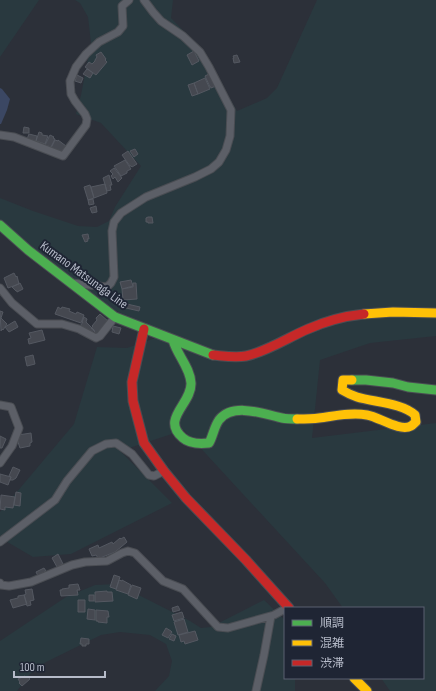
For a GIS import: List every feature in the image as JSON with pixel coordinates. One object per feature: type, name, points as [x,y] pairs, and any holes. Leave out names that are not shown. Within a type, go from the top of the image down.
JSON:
[{"type":"street","points":[[0,134],[63,156],[86,125],[87,119],[71,94],[70,81],[76,67],[94,46],[118,32],[123,26],[122,6],[129,0]]},
{"type":"street","points":[[72,284],[107,287],[114,277],[112,231],[114,222],[121,213],[146,197],[211,169],[219,162],[226,150],[230,136],[231,110],[200,52],[183,36],[161,20],[144,0]]},
{"type":"street","name":"Kumano Matsunaga Line","points":[[0,225],[28,250],[115,317],[210,354],[226,357],[243,356],[256,353],[322,322],[343,317],[390,312],[436,313]]},
{"type":"street","points":[[0,288],[12,303],[37,324],[62,324],[79,329],[96,338],[100,336],[115,317]]},
{"type":"street","points":[[144,329],[132,382],[133,401],[144,443],[186,498],[246,560],[286,607]]},
{"type":"street","points":[[173,340],[175,348],[184,363],[191,384],[191,389],[175,418],[175,430],[188,441],[198,445],[209,443],[221,418],[226,414],[233,412],[252,411],[300,420],[343,414],[360,414],[374,416],[389,423],[405,427],[411,426],[416,422],[413,413],[402,407],[347,394],[342,390],[343,380],[366,380],[436,390]]},
{"type":"street","points":[[0,405],[11,407],[19,428],[12,446],[0,462]]},
{"type":"street","points":[[0,542],[55,500],[67,481],[92,451],[106,444],[116,443],[132,454],[149,475],[154,476],[164,471]]},
{"type":"street","points":[[0,583],[2,585],[9,586],[31,582],[72,565],[84,562],[107,561],[128,551],[135,553],[163,581],[184,589],[218,628],[228,628],[271,616],[284,610]]},
{"type":"street","points":[[256,691],[271,616]]},
{"type":"street","points":[[355,679],[367,691]]},
{"type":"shaded area","points":[[0,0],[39,0],[0,57]]},
{"type":"shaded area","points":[[75,0],[173,0],[171,18],[202,50],[237,111],[267,98],[277,88],[317,0],[436,0],[436,336],[370,343],[320,360],[312,438],[436,423],[436,691],[390,691],[382,679],[424,679],[424,607],[342,607],[325,583],[184,430],[120,451],[172,503],[71,554],[33,557],[0,539],[0,512],[74,424],[97,347],[127,348],[167,334],[103,305],[39,255],[0,220],[0,198],[78,226],[97,227],[109,221],[115,207],[141,166],[101,123],[76,114],[91,43],[88,17],[80,3]]},
{"type":"shaded area","points":[[117,584],[201,628],[211,627],[264,600],[284,619],[284,679],[295,679],[295,691],[155,691],[169,676],[172,661],[166,644],[150,635],[120,632],[101,635],[46,662],[30,674],[17,691],[0,691],[0,641],[66,597],[95,585]]},
{"type":"water","points":[[0,88],[10,99],[1,124],[0,124]]},
{"type":"building","points":[[194,51],[199,61],[192,65],[187,55]]},
{"type":"building","points":[[101,52],[107,62],[96,75],[85,67],[89,62],[92,64],[97,57],[96,55]]},
{"type":"building","points":[[237,55],[240,62],[234,63],[233,56]]},
{"type":"building","points":[[87,69],[93,73],[90,78],[83,74]]},
{"type":"building","points":[[211,73],[216,86],[211,88],[205,76]]},
{"type":"building","points":[[77,75],[83,78],[81,83],[75,81]]},
{"type":"building","points":[[205,78],[210,89],[198,94],[194,83]]},
{"type":"building","points":[[194,83],[198,94],[192,96],[188,85]]},
{"type":"building","points":[[24,127],[29,128],[29,133],[23,133]]},
{"type":"building","points":[[39,132],[42,133],[42,135],[48,136],[45,144],[36,141]]},
{"type":"building","points":[[29,134],[37,136],[36,141],[27,139]]},
{"type":"building","points":[[50,135],[55,139],[51,147],[45,145]]},
{"type":"building","points":[[55,140],[58,140],[66,146],[62,154],[51,148]]},
{"type":"building","points":[[135,149],[138,154],[134,157],[130,151]]},
{"type":"building","points":[[128,151],[137,164],[132,167],[122,155]]},
{"type":"building","points":[[125,160],[131,169],[121,176],[114,166]]},
{"type":"building","points":[[114,168],[122,178],[118,182],[115,177],[113,179],[111,176],[113,174],[110,171]]},
{"type":"building","points":[[109,175],[112,185],[110,185],[111,190],[107,191],[103,178]]},
{"type":"building","points":[[105,184],[107,193],[94,198],[91,187]]},
{"type":"building","points":[[90,185],[94,198],[88,200],[84,187]]},
{"type":"building","points":[[93,199],[94,204],[89,205],[88,200]]},
{"type":"building","points":[[96,206],[97,212],[92,213],[90,208]]},
{"type":"building","points":[[152,217],[153,223],[146,222],[146,218]]},
{"type":"building","points":[[88,234],[89,239],[85,242],[82,235]]},
{"type":"building","points":[[14,273],[16,277],[17,276],[19,284],[8,288],[4,278]]},
{"type":"building","points":[[131,280],[133,286],[122,289],[120,282]]},
{"type":"building","points":[[20,283],[23,289],[17,292],[12,287]]},
{"type":"building","points":[[133,283],[136,283],[137,299],[123,300],[122,289],[133,287]]},
{"type":"building","points":[[127,304],[140,307],[139,311],[126,308]]},
{"type":"building","points":[[58,307],[61,309],[62,307],[70,309],[69,311],[84,315],[81,323],[55,314]]},
{"type":"building","points":[[0,311],[3,312],[1,318],[7,324],[1,331]]},
{"type":"building","points":[[100,314],[109,322],[97,336],[92,334],[95,331],[91,328],[97,320],[96,318]]},
{"type":"building","points":[[84,317],[87,319],[86,322],[94,330],[91,334],[80,326]]},
{"type":"building","points":[[15,321],[18,327],[9,332],[5,327]]},
{"type":"building","points":[[113,326],[121,328],[119,334],[112,332]]},
{"type":"building","points":[[42,330],[45,340],[29,344],[28,339],[31,338],[29,333]]},
{"type":"building","points":[[33,355],[35,364],[27,366],[25,357]]},
{"type":"building","points":[[31,433],[32,442],[30,443],[30,446],[20,448],[17,439],[19,439],[18,435]]},
{"type":"building","points":[[0,436],[6,439],[2,448],[0,448]]},
{"type":"building","points":[[13,467],[20,470],[16,478],[10,480],[11,477],[9,476]]},
{"type":"building","points":[[0,474],[11,477],[8,485],[0,482]]},
{"type":"building","points":[[16,492],[21,493],[20,506],[14,505]]},
{"type":"building","points":[[1,495],[15,497],[13,508],[5,507],[5,510],[0,509]]},
{"type":"building","points":[[124,537],[127,542],[115,552],[100,558],[96,555],[92,556],[89,549],[98,545],[99,548],[112,542],[113,544],[120,538],[121,539]]},
{"type":"building","points":[[58,554],[63,564],[57,567],[52,558]]},
{"type":"building","points":[[44,568],[46,571],[38,576],[36,572]]},
{"type":"building","points":[[114,575],[120,577],[116,589],[110,587]]},
{"type":"building","points":[[119,580],[131,585],[128,594],[116,590]]},
{"type":"building","points":[[78,584],[80,590],[77,590],[78,595],[61,596],[60,590],[69,588],[69,585]]},
{"type":"building","points":[[132,585],[141,588],[137,599],[128,595]]},
{"type":"building","points":[[32,589],[34,600],[30,601],[31,605],[27,606],[24,595],[26,594],[25,590]]},
{"type":"building","points":[[95,592],[112,592],[113,601],[95,602]]},
{"type":"building","points":[[24,595],[27,604],[13,608],[10,600]]},
{"type":"building","points":[[89,595],[94,595],[94,601],[89,601]]},
{"type":"building","points":[[78,600],[85,600],[85,612],[78,612]]},
{"type":"building","points":[[178,606],[180,610],[173,612],[172,608]]},
{"type":"building","points":[[88,609],[95,610],[95,620],[87,619]]},
{"type":"building","points":[[96,610],[108,611],[109,617],[107,617],[107,623],[96,621]]},
{"type":"building","points":[[182,612],[184,618],[174,621],[172,615]]},
{"type":"building","points":[[184,619],[188,632],[178,635],[174,622]]},
{"type":"building","points":[[166,628],[172,632],[168,638],[162,635]]},
{"type":"building","points":[[195,631],[198,640],[185,644],[184,641],[181,642],[179,635]]},
{"type":"building","points":[[172,634],[176,636],[174,641],[169,639]]},
{"type":"building","points":[[81,638],[89,639],[89,644],[82,646],[82,644],[80,644]]},
{"type":"building","points":[[25,676],[30,679],[22,686],[18,679]]},
{"type":"traffic: fast","points":[[0,225],[28,250],[115,317],[213,355]]},
{"type":"traffic: fast","points":[[173,340],[177,351],[186,366],[191,383],[190,391],[179,411],[175,424],[177,431],[186,440],[195,443],[209,443],[219,420],[225,415],[240,410],[297,419]]},
{"type":"traffic: fast","points":[[352,380],[393,383],[408,387],[436,390]]},
{"type":"traffic: slow","points":[[364,314],[393,312],[436,313]]},
{"type":"traffic: slow","points":[[297,419],[314,419],[355,414],[372,416],[389,424],[401,427],[411,426],[416,422],[415,415],[410,411],[396,405],[357,397],[342,390],[343,380],[352,380]]},
{"type":"traffic: slow","points":[[355,679],[367,691]]},
{"type":"traffic: jam","points":[[213,355],[238,357],[254,354],[322,324],[364,314]]},
{"type":"traffic: jam","points":[[144,329],[132,382],[133,401],[144,443],[186,498],[246,560],[288,607]]}]
